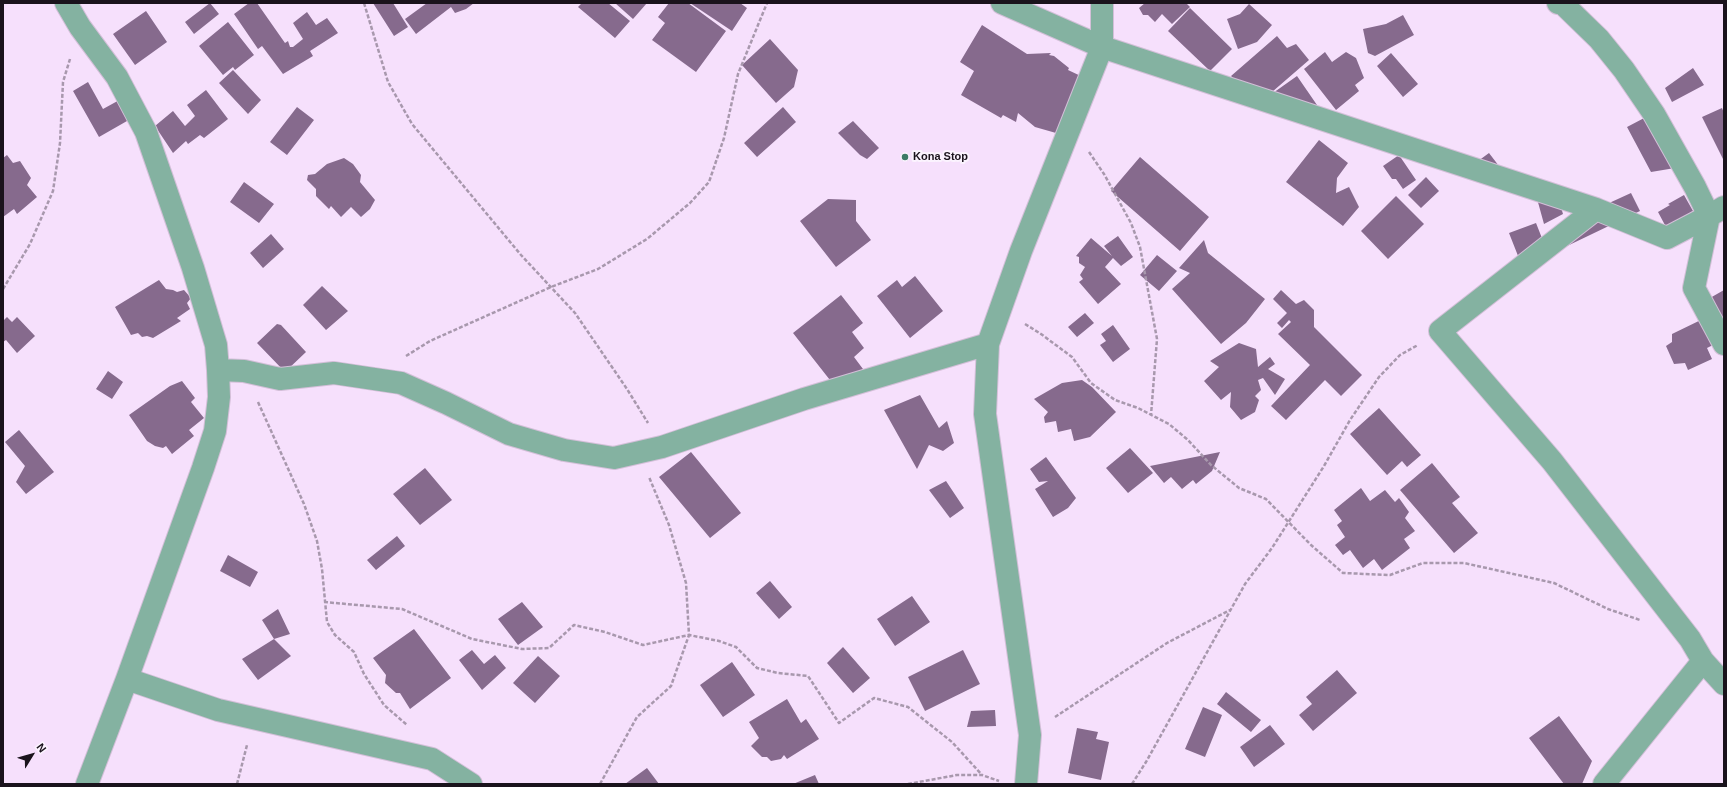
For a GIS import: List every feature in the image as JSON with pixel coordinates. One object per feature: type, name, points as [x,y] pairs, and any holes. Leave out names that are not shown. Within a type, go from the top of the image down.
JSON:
[{"type":"street","points":[[66,3],[80,26],[117,77],[146,132],[193,268],[216,344],[219,397],[215,431],[203,468],[127,679],[86,784]]},
{"type":"street","points":[[1002,3],[1102,47],[1596,209],[1667,238],[1717,212]]},
{"type":"street","points":[[1026,784],[1030,735],[985,414],[988,344],[1021,251],[1102,47],[1102,3]]},
{"type":"street","points":[[1558,3],[1563,4],[1599,39],[1624,70],[1654,114],[1695,187],[1717,212]]},
{"type":"street","points":[[1596,209],[1440,331],[1552,461],[1690,639],[1703,662],[1724,684]]},
{"type":"street","points":[[1717,212],[1694,288],[1724,344]]},
{"type":"street","points":[[218,370],[244,371],[280,379],[334,373],[401,383],[446,402],[509,434],[564,450],[614,458],[662,447],[804,399],[988,344]]},
{"type":"street","points":[[1604,784],[1703,662]]},
{"type":"street","points":[[127,679],[218,710],[432,759],[471,784]]},
{"type":"path","points":[[364,3],[388,82],[412,124],[521,255],[575,313],[628,389],[662,447]]},
{"type":"path","points":[[368,378],[430,341],[551,287],[598,269],[647,239],[690,203],[709,182],[724,138],[738,74],[767,3]]},
{"type":"path","points":[[3,289],[30,244],[53,190],[60,143],[63,82],[80,26]]},
{"type":"path","points":[[1071,127],[1104,174],[1131,223],[1140,247],[1157,339],[1151,415]]},
{"type":"path","points":[[1000,310],[1041,334],[1072,357],[1091,382],[1115,400],[1138,408],[1169,424],[1188,440],[1211,465],[1240,488],[1266,499],[1311,544],[1343,573],[1390,575],[1423,562],[1464,563],[1554,583],[1608,609],[1645,622]]},
{"type":"path","points":[[1132,784],[1245,584],[1272,548],[1324,466],[1350,420],[1379,377],[1400,355],[1440,331]]},
{"type":"path","points":[[244,371],[304,504],[314,534],[322,569],[327,622],[335,635],[354,652],[364,674],[384,705],[404,721],[432,759]]},
{"type":"path","points":[[600,784],[637,717],[671,686],[689,635],[686,583],[669,525],[640,452]]},
{"type":"path","points":[[324,602],[402,609],[472,639],[522,649],[548,648],[574,625],[605,632],[643,645],[689,635],[720,642],[736,648],[757,668],[778,673],[808,676],[839,723],[874,698],[908,707],[952,742],[982,775]]},
{"type":"path","points":[[1030,735],[1167,643],[1231,610]]},
{"type":"path","points":[[237,784],[244,751],[259,719]]},
{"type":"path","points":[[908,784],[957,775],[982,775],[1001,782]]},
{"type":"building","points":[[210,3],[219,14],[194,34],[185,22]]},
{"type":"building","points":[[249,3],[257,3],[285,43],[288,41],[290,47],[293,47],[303,39],[293,23],[307,12],[316,25],[327,18],[338,33],[310,51],[313,56],[283,74],[262,46],[258,49],[234,14]]},
{"type":"building","points":[[373,3],[393,3],[408,27],[394,36]]},
{"type":"building","points":[[427,3],[474,3],[466,9],[455,13],[451,7],[416,34],[405,19]]},
{"type":"building","points":[[582,3],[608,3],[630,21],[615,38],[578,7]]},
{"type":"building","points":[[615,3],[647,3],[633,19]]},
{"type":"building","points":[[669,3],[688,3],[726,31],[696,72],[652,40],[665,23],[658,17]]},
{"type":"building","points":[[690,3],[740,3],[747,8],[732,31]]},
{"type":"building","points":[[1145,3],[1186,3],[1190,7],[1172,24],[1162,14],[1155,22],[1148,15],[1143,15],[1139,8]]},
{"type":"building","points":[[1249,4],[1272,25],[1257,42],[1238,49],[1227,19],[1240,14]]},
{"type":"building","points":[[1190,8],[1232,49],[1210,71],[1168,31]]},
{"type":"building","points":[[146,11],[167,42],[135,65],[113,34]]},
{"type":"building","points":[[1403,15],[1414,35],[1375,56],[1368,53],[1363,29],[1386,24]]},
{"type":"building","points":[[228,22],[254,55],[235,70],[233,67],[223,75],[199,46]]},
{"type":"building","points":[[982,25],[1027,54],[1051,53],[1049,55],[1054,56],[1069,68],[1068,70],[1085,78],[1056,133],[1035,127],[1018,113],[1016,122],[1003,115],[1001,118],[961,95],[974,71],[960,62]]},
{"type":"building","points":[[1277,36],[1287,48],[1296,44],[1309,60],[1257,105],[1231,76]]},
{"type":"building","points":[[770,39],[798,70],[794,87],[776,103],[742,65]]},
{"type":"building","points":[[1325,52],[1332,62],[1346,52],[1356,58],[1364,78],[1355,85],[1359,91],[1336,110],[1304,69]]},
{"type":"building","points":[[1391,53],[1418,84],[1403,97],[1377,66]]},
{"type":"building","points":[[1693,68],[1704,85],[1672,102],[1665,88]]},
{"type":"building","points":[[233,70],[261,100],[248,114],[219,83]]},
{"type":"building","points":[[1297,76],[1317,105],[1293,122],[1273,93]]},
{"type":"building","points":[[88,82],[103,109],[123,98],[134,117],[99,137],[73,91]]},
{"type":"building","points":[[206,90],[228,119],[204,138],[200,135],[188,144],[186,141],[173,153],[155,126],[173,111],[185,126],[195,116],[187,105]]},
{"type":"building","points":[[297,107],[314,120],[287,155],[270,142]]},
{"type":"building","points":[[783,107],[796,122],[757,157],[744,143]]},
{"type":"building","points":[[1722,108],[1724,113],[1724,161],[1702,117]]},
{"type":"building","points":[[1648,116],[1675,168],[1651,172],[1627,127]]},
{"type":"building","points":[[853,121],[879,148],[867,159],[860,155],[838,133]]},
{"type":"building","points":[[1319,140],[1348,163],[1337,178],[1336,193],[1349,187],[1359,207],[1343,226],[1286,182]]},
{"type":"building","points":[[1489,153],[1502,170],[1474,164]]},
{"type":"building","points":[[7,155],[13,163],[20,161],[31,178],[27,185],[37,197],[17,214],[14,209],[3,217],[3,158]]},
{"type":"building","points":[[1399,155],[1416,180],[1403,189],[1396,179],[1392,179],[1383,166]]},
{"type":"building","points":[[1140,157],[1209,217],[1180,251],[1111,191]]},
{"type":"building","points":[[344,158],[353,164],[361,175],[360,182],[375,200],[370,209],[361,217],[351,207],[341,217],[331,206],[329,209],[316,196],[316,189],[307,180],[308,175],[315,174],[327,164]]},
{"type":"building","points":[[1426,177],[1439,191],[1421,208],[1408,195]]},
{"type":"building","points":[[244,182],[274,204],[259,223],[230,202]]},
{"type":"building","points":[[1556,190],[1563,214],[1544,224],[1536,195]]},
{"type":"building","points":[[1631,193],[1640,211],[1565,247],[1596,209]]},
{"type":"building","points":[[1684,195],[1693,211],[1666,227],[1658,212],[1670,205],[1668,204]]},
{"type":"building","points":[[1396,196],[1424,224],[1388,259],[1361,231]]},
{"type":"building","points":[[828,199],[856,200],[856,221],[871,240],[836,267],[800,221]]},
{"type":"building","points":[[1536,223],[1549,256],[1522,266],[1509,233]]},
{"type":"building","points":[[271,234],[284,249],[263,268],[250,253]]},
{"type":"building","points":[[1118,236],[1133,257],[1121,266],[1113,258],[1105,267],[1121,284],[1098,304],[1079,282],[1083,279],[1080,275],[1085,267],[1079,263],[1079,257],[1076,256],[1091,238],[1112,256],[1104,246]]},
{"type":"building","points":[[1204,240],[1208,253],[1265,299],[1246,323],[1221,344],[1172,289],[1190,273],[1179,268]]},
{"type":"building","points":[[1157,255],[1177,271],[1159,291],[1140,275]]},
{"type":"building","points":[[915,276],[943,311],[910,338],[877,296],[897,280],[902,287]]},
{"type":"building","points":[[159,280],[166,289],[177,292],[184,290],[191,298],[187,303],[190,309],[177,318],[181,321],[153,338],[147,336],[142,337],[138,333],[131,335],[115,307]]},
{"type":"building","points":[[322,286],[348,311],[326,330],[303,305]]},
{"type":"building","points":[[1281,290],[1296,304],[1304,300],[1314,310],[1314,327],[1362,375],[1341,396],[1325,380],[1286,420],[1271,406],[1310,365],[1278,334],[1291,322],[1289,320],[1282,328],[1277,323],[1287,313],[1273,299]]},
{"type":"building","points":[[1724,290],[1724,323],[1710,298]]},
{"type":"building","points":[[841,295],[863,323],[852,332],[864,348],[854,357],[863,369],[837,389],[793,333]]},
{"type":"building","points":[[1085,313],[1094,323],[1077,337],[1068,327]]},
{"type":"building","points":[[7,317],[12,322],[17,317],[35,336],[17,353],[6,340],[3,342],[3,321]]},
{"type":"building","points":[[1707,317],[1719,342],[1707,348],[1712,359],[1688,370],[1685,363],[1674,364],[1666,346],[1672,342],[1672,334]]},
{"type":"building","points":[[277,324],[281,325],[306,352],[285,372],[257,343]]},
{"type":"building","points":[[1113,325],[1130,349],[1113,362],[1100,345],[1106,341],[1101,334]]},
{"type":"building","points":[[1239,343],[1256,349],[1258,367],[1270,357],[1275,364],[1268,369],[1285,379],[1275,395],[1263,378],[1258,380],[1261,390],[1255,396],[1259,400],[1255,412],[1241,420],[1230,407],[1231,392],[1221,400],[1204,381],[1219,367],[1210,361]]},
{"type":"building","points":[[108,371],[123,382],[112,399],[96,389]]},
{"type":"building","points":[[1082,380],[1092,387],[1116,412],[1090,437],[1074,441],[1071,429],[1058,432],[1056,421],[1045,423],[1044,417],[1048,412],[1034,399],[1062,383]]},
{"type":"building","points":[[182,381],[195,398],[191,402],[204,418],[189,430],[194,436],[172,454],[166,446],[163,448],[155,446],[147,441],[129,415],[170,386]]},
{"type":"building","points":[[920,395],[939,428],[947,421],[954,443],[943,451],[929,445],[917,469],[884,410]]},
{"type":"building","points":[[1379,408],[1421,455],[1407,467],[1402,461],[1387,475],[1350,434]]},
{"type":"building","points":[[19,430],[54,472],[26,494],[16,482],[25,466],[5,442]]},
{"type":"building","points":[[1130,448],[1153,473],[1128,493],[1106,468]]},
{"type":"building","points":[[691,452],[741,513],[710,538],[659,477]]},
{"type":"building","points":[[1220,452],[1212,471],[1196,484],[1193,480],[1182,489],[1171,477],[1164,483],[1150,466]]},
{"type":"building","points":[[1046,457],[1076,498],[1068,508],[1053,517],[1035,489],[1048,481],[1039,482],[1030,469]]},
{"type":"building","points":[[1432,463],[1460,497],[1452,503],[1478,533],[1454,553],[1400,490]]},
{"type":"building","points":[[425,468],[452,500],[420,525],[393,494]]},
{"type":"building","points":[[946,481],[964,508],[950,518],[929,490]]},
{"type":"building","points":[[1361,488],[1370,501],[1385,490],[1395,502],[1399,498],[1409,512],[1405,518],[1415,531],[1404,539],[1410,548],[1382,570],[1374,559],[1363,568],[1350,550],[1343,555],[1335,545],[1345,537],[1337,525],[1342,521],[1334,510]]},
{"type":"building","points":[[397,536],[405,546],[376,570],[367,560]]},
{"type":"building","points":[[228,555],[258,572],[250,587],[220,571]]},
{"type":"building","points":[[770,581],[792,607],[779,619],[756,593]]},
{"type":"building","points":[[912,596],[930,622],[895,646],[877,619]]},
{"type":"building","points":[[522,602],[543,627],[518,645],[498,619]]},
{"type":"building","points":[[278,609],[290,634],[274,639],[262,620]]},
{"type":"building","points":[[414,629],[451,678],[410,709],[400,693],[396,693],[385,683],[386,675],[373,658]]},
{"type":"building","points":[[274,639],[291,656],[258,680],[242,659]]},
{"type":"building","points":[[843,647],[870,678],[853,693],[827,663]]},
{"type":"building","points":[[472,650],[484,664],[495,655],[506,668],[482,690],[459,660]]},
{"type":"building","points":[[963,650],[980,684],[925,711],[908,677]]},
{"type":"building","points":[[538,656],[560,676],[535,703],[513,683]]},
{"type":"building","points":[[732,662],[755,695],[723,717],[700,685]]},
{"type":"building","points":[[1337,670],[1357,693],[1313,731],[1299,715],[1312,704],[1306,697]]},
{"type":"building","points":[[1226,692],[1261,720],[1251,732],[1217,704]]},
{"type":"building","points":[[787,699],[801,723],[806,719],[819,739],[787,759],[784,755],[781,759],[771,761],[767,757],[762,757],[751,746],[759,738],[749,722]]},
{"type":"building","points":[[1203,707],[1222,715],[1205,757],[1185,749]]},
{"type":"building","points":[[995,710],[996,726],[967,727],[971,711]]},
{"type":"building","points":[[1559,716],[1592,761],[1582,784],[1564,784],[1529,738]]},
{"type":"building","points":[[1270,725],[1285,744],[1254,767],[1240,747]]},
{"type":"building","points":[[1077,728],[1098,732],[1096,739],[1109,742],[1101,780],[1068,773]]},
{"type":"building","points":[[647,768],[659,784],[625,784]]},
{"type":"building","points":[[815,775],[819,784],[793,784]]},
{"type":"place","name":"Kona Stop","points":[[905,157]]}]
